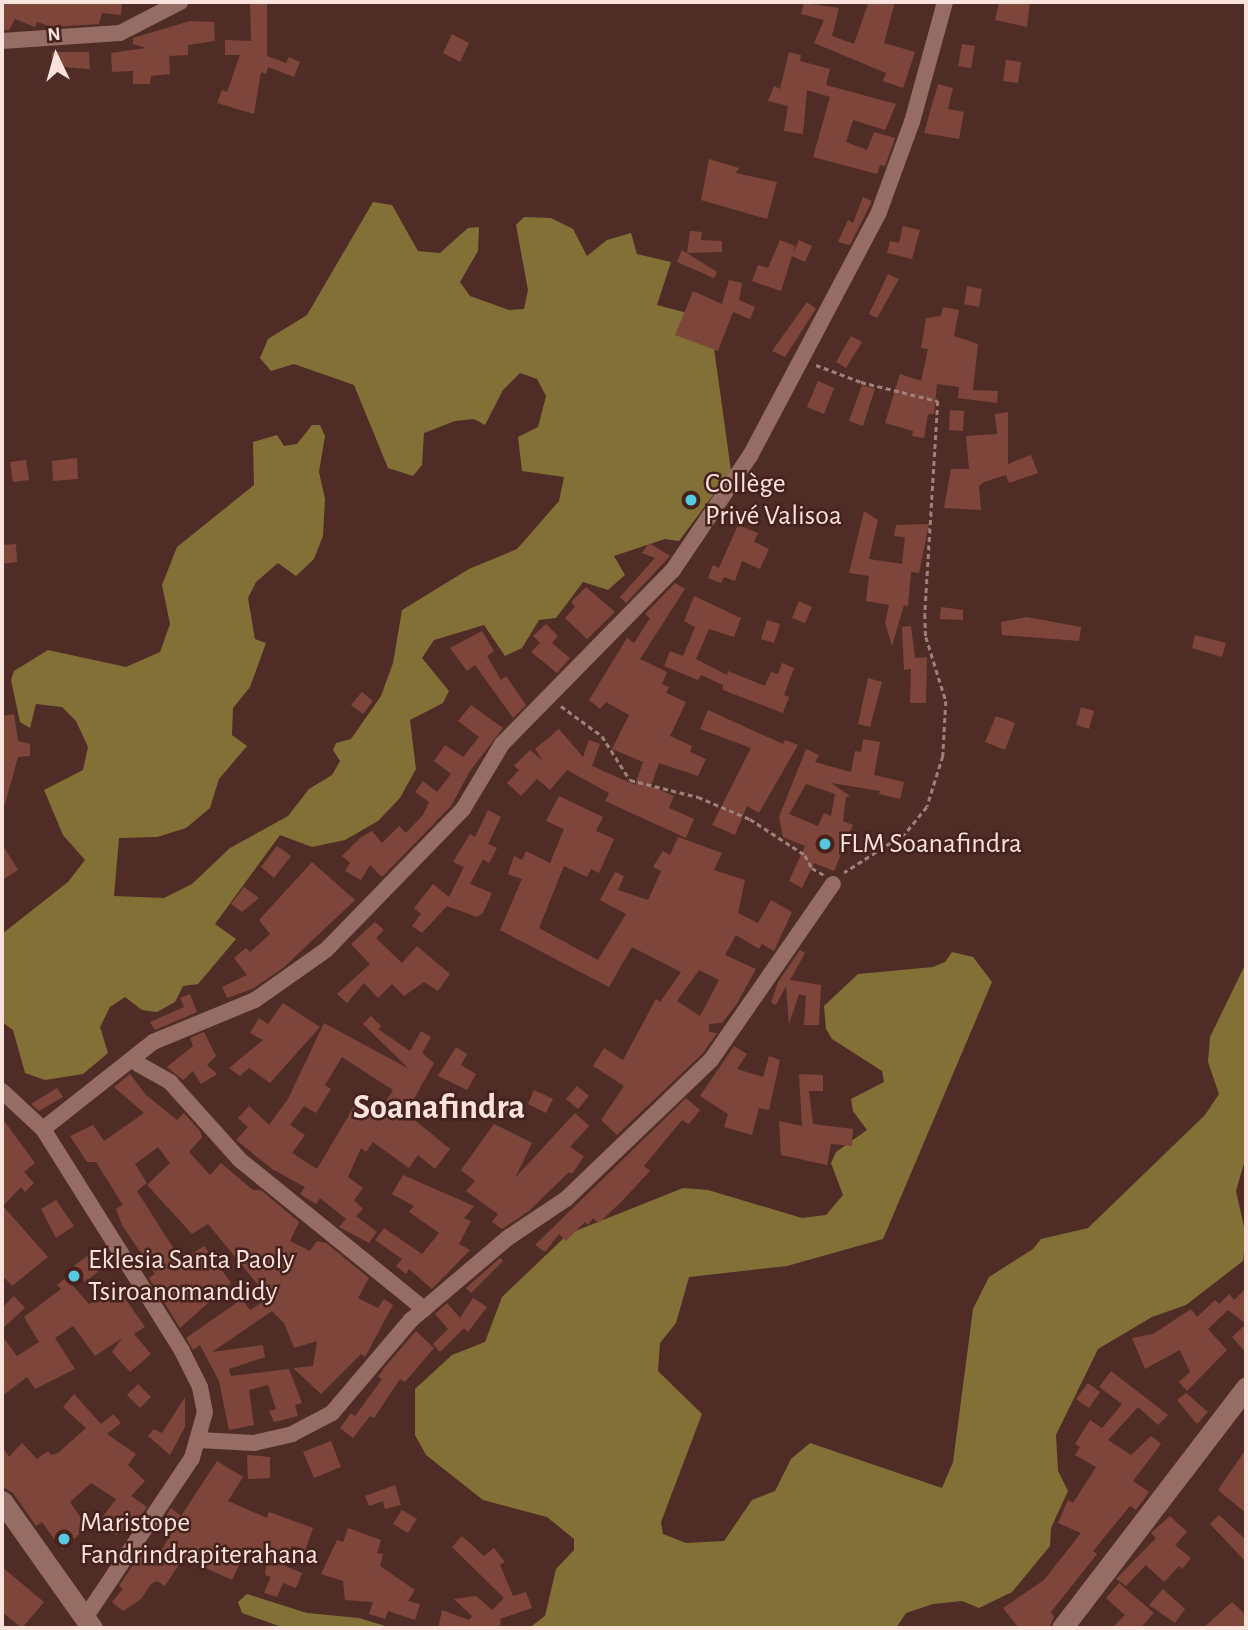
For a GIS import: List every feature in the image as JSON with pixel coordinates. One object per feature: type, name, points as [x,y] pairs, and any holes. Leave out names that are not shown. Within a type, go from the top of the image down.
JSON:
[{"type":"street","points":[[2,41],[120,33],[180,2]]},
{"type":"street","points":[[43,1129],[153,1042],[255,999],[326,950],[463,809],[502,744],[673,570],[750,456],[879,212],[912,122],[945,2]]},
{"type":"street","points":[[199,1440],[254,1443],[292,1434],[332,1413],[424,1309],[509,1237],[566,1199],[711,1060],[833,884]]},
{"type":"street","points":[[138,1064],[170,1082],[240,1160],[424,1309]]},
{"type":"street","points":[[2,1091],[43,1129],[200,1387],[205,1412],[192,1458],[88,1623],[2,1501]]},
{"type":"street","points":[[1062,1628],[1246,1387]]},
{"type":"path","points":[[549,697],[601,736],[630,780],[698,797],[750,819],[805,855],[812,868],[833,884],[905,834],[928,807],[943,756],[946,701],[926,637],[925,614],[938,401],[861,382],[799,359]]},
{"type":"shaded area","points":[[373,202],[392,205],[418,251],[440,253],[468,228],[479,227],[478,251],[460,282],[470,296],[509,310],[524,309],[528,290],[516,225],[524,217],[551,218],[573,229],[587,256],[607,240],[631,233],[637,254],[671,262],[657,305],[710,319],[731,471],[679,541],[665,539],[614,556],[625,575],[608,590],[583,582],[556,618],[539,620],[522,648],[505,656],[484,625],[434,640],[422,658],[449,691],[443,703],[410,720],[416,769],[400,798],[378,821],[345,840],[312,847],[280,835],[215,924],[236,939],[198,984],[183,986],[175,1002],[157,1012],[142,1010],[125,997],[110,1007],[100,1027],[108,1053],[83,1074],[45,1080],[25,1073],[13,1030],[2,1022],[2,934],[68,882],[85,860],[63,835],[44,790],[83,770],[88,747],[76,721],[62,707],[36,704],[30,728],[20,722],[11,680],[14,671],[48,650],[126,667],[160,652],[170,624],[162,585],[177,547],[254,485],[253,442],[277,435],[284,446],[297,444],[312,425],[320,425],[325,436],[319,472],[325,499],[323,536],[314,559],[296,576],[278,563],[256,582],[248,598],[255,639],[266,643],[250,687],[233,708],[232,735],[247,746],[219,779],[210,808],[186,828],[157,837],[119,838],[114,896],[164,898],[192,884],[230,848],[288,816],[309,789],[332,775],[340,761],[333,750],[336,743],[351,739],[381,696],[393,663],[402,610],[469,569],[517,549],[559,501],[564,477],[522,471],[518,437],[538,427],[546,396],[537,379],[520,373],[503,390],[485,425],[474,419],[455,421],[424,433],[422,465],[413,476],[388,468],[354,385],[294,364],[271,371],[260,358],[268,339],[307,315]]},
{"type":"shaded area","points":[[952,952],[973,957],[992,982],[883,1239],[787,1266],[689,1277],[676,1323],[660,1343],[658,1371],[702,1414],[661,1522],[663,1534],[686,1543],[724,1541],[752,1500],[775,1491],[791,1459],[810,1443],[942,1488],[953,1462],[973,1309],[989,1277],[1033,1249],[1041,1239],[1088,1228],[1205,1115],[1219,1094],[1208,1062],[1210,1037],[1246,963],[1246,1156],[1236,1191],[1246,1236],[1243,1261],[1186,1305],[1152,1317],[1098,1349],[1056,1435],[1058,1471],[1068,1491],[1051,1528],[1050,1546],[1012,1592],[979,1608],[962,1601],[933,1604],[906,1613],[896,1628],[529,1628],[545,1616],[556,1569],[574,1550],[574,1539],[547,1517],[483,1500],[426,1455],[415,1435],[415,1389],[452,1355],[485,1342],[502,1297],[568,1234],[683,1188],[708,1190],[802,1218],[826,1215],[843,1195],[831,1163],[836,1152],[867,1130],[853,1111],[851,1099],[884,1082],[882,1071],[832,1039],[826,1029],[824,1006],[858,974],[933,967],[945,962]]},
{"type":"shaded area","points":[[247,1594],[307,1613],[359,1618],[392,1628],[285,1628],[242,1613],[238,1602]]},
{"type":"building","points":[[2,2],[122,2],[121,15],[102,13],[99,24],[52,27],[37,22],[35,27],[15,19],[9,30],[2,30]]},
{"type":"building","points":[[250,2],[267,2],[267,56],[286,63],[289,57],[300,62],[294,77],[268,67],[266,74],[261,72],[254,114],[217,103],[222,90],[227,92],[240,55],[225,55],[225,40],[251,41]]},
{"type":"building","points":[[895,2],[884,43],[915,52],[903,88],[883,81],[886,73],[814,43],[824,20],[801,14],[804,3],[839,8],[832,36],[854,44],[868,4]]},
{"type":"building","points":[[999,2],[1030,2],[1027,27],[995,20]]},
{"type":"building","points":[[190,21],[214,22],[215,41],[188,45],[188,55],[169,56],[170,74],[151,76],[150,84],[133,84],[133,71],[112,72],[111,53],[146,48],[133,44],[133,38]]},
{"type":"building","points":[[452,34],[469,43],[460,62],[443,53]]},
{"type":"building","points":[[962,44],[975,46],[971,68],[958,66]]},
{"type":"building","points":[[52,52],[89,52],[90,69],[52,66]]},
{"type":"building","points":[[789,52],[801,55],[800,61],[830,69],[826,85],[896,104],[885,130],[853,120],[846,142],[867,150],[874,132],[895,138],[885,166],[880,165],[877,174],[813,157],[830,97],[807,90],[803,134],[784,131],[788,106],[768,101],[774,86],[780,89]]},
{"type":"building","points":[[1006,60],[1021,62],[1018,83],[1003,81]]},
{"type":"building","points":[[938,84],[953,88],[948,109],[964,112],[959,139],[924,133]]},
{"type":"building","points":[[709,159],[739,168],[736,173],[777,182],[767,219],[701,200]]},
{"type":"building","points":[[863,197],[872,201],[850,245],[838,242],[848,220],[853,223]]},
{"type":"building","points":[[903,226],[920,230],[912,259],[887,253],[890,241],[899,243]]},
{"type":"building","points":[[690,231],[702,232],[701,240],[722,241],[722,252],[687,253]]},
{"type":"building","points":[[780,240],[795,246],[792,255],[799,240],[812,246],[805,262],[792,256],[781,291],[752,281],[758,265],[768,268]]},
{"type":"building","points":[[682,250],[717,272],[714,278],[677,262]]},
{"type":"building","points":[[888,274],[899,279],[877,318],[869,314]]},
{"type":"building","points":[[729,280],[742,283],[739,300],[755,307],[750,319],[733,312],[718,351],[675,335],[693,291],[722,304]]},
{"type":"building","points":[[967,286],[982,289],[979,307],[964,304]]},
{"type":"building","points":[[807,302],[816,309],[785,357],[772,351]]},
{"type":"building","points":[[943,307],[959,310],[954,336],[978,344],[973,390],[998,391],[997,403],[958,398],[959,387],[937,384],[934,414],[928,414],[924,438],[912,436],[913,431],[885,423],[900,374],[921,381],[928,349],[921,348],[926,318],[941,316]]},
{"type":"building","points":[[851,336],[862,342],[846,368],[836,362]]},
{"type":"building","points":[[818,381],[834,388],[824,414],[807,407]]},
{"type":"building","points":[[862,385],[875,389],[863,426],[849,421]]},
{"type":"building","points":[[950,410],[964,411],[963,431],[949,430]]},
{"type":"building","points":[[1008,412],[1008,464],[1031,455],[1038,473],[1009,483],[1006,475],[984,482],[979,486],[981,510],[944,508],[951,469],[969,469],[966,436],[997,434],[995,414]]},
{"type":"building","points":[[77,458],[78,479],[53,481],[52,461]]},
{"type":"building","points":[[26,460],[29,480],[13,482],[10,462]]},
{"type":"building","points":[[864,511],[878,520],[869,559],[902,564],[905,537],[894,536],[896,525],[929,524],[919,573],[911,572],[908,606],[904,605],[892,646],[885,623],[889,605],[866,601],[869,576],[849,573]]},
{"type":"building","points":[[738,525],[758,533],[754,542],[769,549],[760,569],[742,561],[735,581],[724,577],[721,583],[708,578],[713,565],[719,568]]},
{"type":"building","points":[[649,543],[670,556],[626,603],[620,597],[655,558],[642,553]]},
{"type":"building","points":[[16,544],[17,562],[2,564],[2,545]]},
{"type":"building","points":[[675,583],[685,589],[640,659],[667,672],[662,684],[669,687],[666,693],[686,702],[670,736],[692,746],[690,752],[706,759],[698,776],[659,763],[651,786],[674,796],[669,808],[694,819],[686,838],[605,801],[609,793],[567,770],[550,790],[537,779],[521,796],[507,783],[519,770],[514,766],[530,750],[543,761],[535,749],[559,729],[583,757],[589,740],[600,744],[592,766],[635,785],[643,762],[612,749],[629,715],[606,702],[600,709],[589,700],[627,638],[634,643],[650,618],[645,614]]},
{"type":"building","points":[[586,587],[615,612],[587,639],[565,618],[575,607],[571,602]]},
{"type":"building","points":[[694,596],[741,618],[734,637],[709,629],[696,659],[727,675],[728,671],[765,686],[771,672],[778,674],[782,663],[794,668],[784,695],[789,697],[783,713],[723,690],[723,685],[701,675],[698,680],[664,666],[670,651],[683,656],[695,627],[684,621]]},
{"type":"building","points":[[799,601],[812,607],[805,623],[792,618]]},
{"type":"building","points":[[941,607],[963,610],[963,620],[940,619]]},
{"type":"building","points":[[1027,617],[1081,627],[1079,641],[1002,635],[1001,622]]},
{"type":"building","points":[[767,620],[780,624],[774,643],[761,639]]},
{"type":"building","points":[[546,624],[558,636],[552,643],[570,658],[557,673],[531,652],[540,643],[533,636]]},
{"type":"building","points":[[911,626],[915,658],[927,657],[926,703],[910,703],[911,669],[904,670],[902,627]]},
{"type":"building","points":[[482,631],[494,651],[487,656],[501,680],[506,676],[526,705],[513,718],[475,665],[467,671],[450,648]]},
{"type":"building","points":[[1195,635],[1226,643],[1222,657],[1192,648]]},
{"type":"building","points":[[868,678],[882,682],[870,727],[858,724]]},
{"type":"building","points":[[362,692],[373,701],[363,714],[351,705]]},
{"type":"building","points":[[471,705],[503,728],[470,771],[451,806],[382,877],[370,865],[361,880],[345,871],[350,863],[342,856],[360,838],[372,831],[382,843],[399,826],[406,833],[423,815],[429,802],[415,792],[423,781],[437,792],[451,774],[434,761],[445,745],[463,757],[479,737],[458,721]]},
{"type":"building","points":[[1081,707],[1094,711],[1089,729],[1076,725]]},
{"type":"building","points":[[708,710],[783,744],[785,740],[798,745],[759,813],[747,806],[735,835],[712,825],[751,748],[700,729]]},
{"type":"building","points":[[14,714],[18,741],[30,744],[30,756],[18,757],[5,804],[2,803],[2,716]]},
{"type":"building","points":[[996,716],[1015,723],[1005,750],[985,742]]},
{"type":"building","points":[[863,739],[880,742],[874,775],[904,782],[900,799],[879,794],[880,791],[831,783],[850,796],[846,797],[843,821],[853,825],[834,871],[814,863],[802,888],[789,881],[805,846],[783,837],[779,817],[806,749],[819,755],[815,762],[851,772],[855,751],[861,752]],"holes":[[[806,784],[835,794],[831,816],[824,813],[818,826],[789,814]]]},
{"type":"building","points":[[559,796],[603,817],[596,831],[614,839],[599,873],[591,869],[587,877],[564,866],[539,928],[598,960],[626,914],[600,900],[615,872],[624,876],[618,890],[648,900],[661,871],[653,867],[663,851],[670,855],[678,837],[722,853],[714,870],[745,880],[738,913],[758,923],[771,900],[792,912],[774,951],[762,944],[759,949],[736,935],[725,955],[756,969],[736,1005],[722,1023],[709,1024],[709,1032],[717,1033],[703,1053],[617,1135],[601,1120],[624,1086],[593,1066],[604,1048],[623,1060],[656,999],[660,1002],[681,972],[632,947],[609,987],[500,930],[522,879],[508,874],[514,856],[522,860],[526,851],[550,863],[564,829],[546,821]],"holes":[[[699,970],[719,980],[700,1016],[677,1001]]]},
{"type":"building","points":[[488,810],[501,817],[488,844],[497,848],[489,863],[483,859],[470,884],[492,893],[483,913],[477,917],[447,906],[422,933],[412,926],[421,914],[414,908],[433,884],[449,897],[464,867],[453,862],[470,834],[475,837]]},
{"type":"building","points":[[2,844],[18,870],[2,880]]},
{"type":"building","points":[[277,846],[291,856],[274,878],[261,867]]},
{"type":"building","points":[[312,862],[355,900],[283,968],[252,989],[227,998],[222,987],[247,975],[234,958],[246,948],[250,952],[270,934],[259,920]]},
{"type":"building","points":[[244,887],[259,898],[242,912],[231,904]]},
{"type":"building","points":[[375,922],[384,930],[376,938],[402,963],[417,946],[450,974],[438,991],[424,982],[404,996],[392,984],[378,998],[364,983],[347,1003],[337,994],[370,964],[351,944]]},
{"type":"building","points":[[800,950],[805,953],[790,980],[821,985],[819,1025],[804,1025],[806,996],[799,994],[789,1024],[786,986],[776,1005],[771,1003],[778,982]]},
{"type":"building","points":[[190,994],[197,1012],[155,1030],[150,1022],[184,1007],[180,998]]},
{"type":"building","points":[[283,1003],[320,1027],[270,1083],[249,1068],[240,1076],[229,1068],[263,1040],[250,1033],[259,1018],[268,1024]]},
{"type":"building","points":[[371,1016],[381,1026],[378,1029],[410,1051],[421,1031],[431,1037],[422,1053],[434,1063],[406,1113],[450,1149],[435,1169],[418,1155],[409,1168],[373,1142],[366,1152],[361,1148],[348,1177],[363,1188],[354,1200],[363,1209],[356,1216],[377,1232],[369,1243],[339,1227],[346,1219],[320,1198],[316,1204],[300,1194],[305,1187],[272,1169],[236,1140],[248,1127],[238,1118],[249,1106],[269,1125],[288,1099],[324,1023],[409,1069],[363,1024]],"holes":[[[342,1057],[393,1090],[377,1116],[356,1103],[317,1169],[292,1153],[305,1135],[290,1125],[304,1106],[316,1113],[331,1089],[325,1085]]]},
{"type":"building","points":[[204,1032],[216,1056],[207,1065],[217,1074],[201,1084],[193,1071],[183,1080],[167,1067],[193,1046],[190,1038]]},
{"type":"building","points":[[734,1046],[747,1054],[737,1069],[763,1077],[769,1056],[780,1060],[769,1110],[759,1108],[752,1135],[724,1127],[728,1114],[700,1096]]},
{"type":"building","points":[[456,1047],[467,1054],[461,1065],[476,1074],[467,1090],[438,1076]]},
{"type":"building","points":[[130,1074],[146,1095],[177,1120],[184,1113],[200,1131],[202,1137],[189,1152],[210,1175],[221,1163],[253,1190],[261,1190],[299,1222],[290,1241],[310,1251],[317,1241],[326,1243],[369,1278],[358,1298],[378,1308],[384,1299],[393,1305],[365,1357],[361,1354],[321,1394],[293,1368],[313,1366],[317,1341],[294,1348],[284,1323],[272,1311],[212,1352],[263,1345],[265,1357],[229,1369],[231,1376],[289,1369],[302,1403],[295,1405],[298,1416],[274,1422],[269,1411],[276,1409],[268,1385],[249,1390],[254,1425],[229,1430],[219,1381],[200,1345],[193,1350],[186,1338],[242,1299],[250,1310],[269,1298],[208,1224],[192,1234],[147,1185],[170,1163],[158,1147],[135,1164],[147,1183],[137,1191],[179,1257],[184,1259],[204,1246],[231,1283],[180,1328],[149,1278],[155,1274],[122,1225],[116,1209],[123,1205],[96,1162],[87,1162],[70,1136],[93,1125],[104,1141],[144,1113],[114,1087]]},
{"type":"building","points":[[799,1074],[823,1075],[823,1091],[809,1091],[813,1124],[853,1129],[852,1146],[831,1144],[827,1165],[781,1155],[779,1121],[802,1126]]},
{"type":"building","points":[[577,1086],[589,1096],[578,1109],[566,1099]]},
{"type":"building","points":[[57,1088],[63,1097],[39,1111],[31,1104]]},
{"type":"building","points":[[534,1090],[553,1099],[546,1113],[528,1104]]},
{"type":"building","points":[[493,1097],[509,1108],[501,1119],[486,1108]]},
{"type":"building","points":[[686,1098],[700,1110],[689,1124],[682,1120],[644,1166],[650,1171],[622,1201],[599,1223],[593,1218],[588,1225],[585,1222],[566,1241],[559,1234],[545,1252],[535,1245]]},
{"type":"building","points":[[575,1113],[589,1126],[570,1147],[584,1156],[572,1174],[569,1172],[529,1211],[502,1229],[492,1222],[498,1214],[466,1191],[475,1181],[461,1170],[494,1124],[532,1143],[515,1178]]},
{"type":"building","points":[[2,1118],[35,1163],[24,1172],[34,1183],[25,1192],[21,1187],[3,1206],[48,1257],[12,1286],[2,1275]]},
{"type":"building","points":[[403,1175],[474,1206],[464,1218],[471,1221],[459,1244],[470,1250],[432,1289],[409,1269],[406,1274],[396,1266],[402,1259],[375,1240],[384,1228],[422,1254],[439,1233],[409,1212],[414,1206],[392,1194]]},
{"type":"building","points":[[56,1200],[74,1226],[56,1238],[41,1209]]},
{"type":"building","points":[[87,1256],[99,1271],[85,1282],[74,1266]]},
{"type":"building","points":[[500,1258],[503,1261],[471,1293],[466,1288]]},
{"type":"building","points":[[66,1278],[89,1304],[117,1287],[145,1327],[134,1334],[151,1354],[130,1372],[112,1352],[122,1338],[95,1356],[73,1326],[55,1338],[75,1369],[35,1389],[27,1377],[2,1396],[2,1336],[17,1356],[39,1342],[24,1317],[61,1289],[57,1285]]},
{"type":"building","points":[[1246,1288],[1246,1324],[1228,1310],[1208,1329],[1227,1350],[1187,1391],[1179,1382],[1190,1372],[1180,1350],[1145,1369],[1132,1338],[1153,1334],[1191,1309],[1197,1317],[1215,1300],[1219,1304],[1229,1294],[1234,1300]]},
{"type":"building","points":[[14,1296],[25,1308],[2,1329],[2,1308]]},
{"type":"building","points":[[473,1298],[487,1307],[468,1332],[464,1328],[440,1352],[433,1344],[448,1329],[435,1314],[447,1303],[460,1318]]},
{"type":"building","points":[[1246,1324],[1246,1353],[1232,1337]]},
{"type":"building","points":[[416,1331],[434,1348],[405,1382],[400,1379],[374,1418],[370,1416],[353,1438],[340,1428],[351,1413],[355,1416],[382,1379],[378,1377],[384,1368]]},
{"type":"building","points":[[1111,1371],[1168,1415],[1158,1425],[1138,1407],[1108,1440],[1131,1455],[1151,1436],[1161,1444],[1133,1481],[1149,1492],[1136,1510],[1130,1506],[1093,1551],[1097,1554],[1051,1612],[1054,1617],[1049,1628],[1019,1628],[1003,1608],[1044,1580],[1081,1533],[1058,1523],[1068,1500],[1073,1503],[1096,1467],[1075,1455],[1080,1447],[1075,1444],[1090,1420],[1102,1428],[1122,1404],[1099,1387]]},
{"type":"building","points":[[1088,1383],[1100,1392],[1089,1408],[1076,1399]]},
{"type":"building","points":[[138,1384],[151,1397],[140,1408],[127,1395]]},
{"type":"building","points":[[1186,1393],[1208,1412],[1197,1424],[1177,1400]]},
{"type":"building","points":[[74,1394],[101,1424],[113,1414],[121,1423],[107,1434],[136,1454],[128,1465],[145,1481],[131,1496],[147,1507],[137,1521],[116,1535],[98,1523],[116,1499],[91,1483],[70,1502],[87,1527],[62,1550],[42,1522],[36,1526],[13,1493],[2,1487],[2,1446],[9,1457],[22,1443],[37,1459],[48,1451],[51,1455],[58,1453],[86,1428],[63,1407]]},
{"type":"building","points":[[185,1397],[185,1427],[170,1455],[148,1436],[154,1429],[162,1433]]},
{"type":"building","points":[[331,1441],[341,1467],[314,1478],[303,1452]]},
{"type":"building","points":[[1246,1449],[1246,1513],[1218,1490]]},
{"type":"building","points":[[247,1455],[270,1457],[270,1478],[248,1479]]},
{"type":"building","points":[[217,1461],[243,1477],[228,1501],[267,1518],[269,1512],[313,1528],[305,1551],[292,1546],[285,1566],[302,1573],[296,1588],[283,1583],[277,1597],[264,1593],[271,1577],[265,1575],[267,1559],[246,1550],[232,1580],[183,1558],[165,1586],[157,1581],[151,1584],[141,1599],[123,1611],[112,1602],[123,1589],[119,1586],[139,1556],[153,1564],[176,1526],[165,1518],[171,1508],[181,1516]]},
{"type":"building","points":[[395,1485],[401,1505],[385,1509],[383,1501],[369,1506],[365,1496]]},
{"type":"building","points":[[402,1510],[417,1519],[408,1533],[393,1524]]},
{"type":"building","points":[[1219,1515],[1246,1540],[1246,1562],[1210,1524]]},
{"type":"building","points":[[1170,1516],[1187,1532],[1175,1545],[1191,1558],[1182,1569],[1179,1566],[1164,1582],[1146,1565],[1126,1586],[1116,1579],[1156,1538],[1151,1533]]},
{"type":"building","points":[[348,1528],[381,1540],[377,1553],[383,1554],[380,1566],[415,1590],[408,1601],[420,1604],[415,1620],[388,1611],[385,1619],[369,1614],[373,1602],[345,1600],[343,1581],[321,1574],[337,1540],[343,1542]]},
{"type":"building","points":[[462,1536],[484,1556],[494,1548],[505,1562],[500,1565],[513,1596],[526,1592],[532,1608],[500,1619],[501,1625],[490,1628],[438,1628],[442,1610],[469,1620],[472,1616],[454,1599],[476,1596],[492,1610],[504,1598],[452,1547]]},
{"type":"building","points":[[2,1567],[44,1602],[22,1628],[2,1612]]},
{"type":"building","points":[[1119,1583],[1154,1613],[1140,1628],[1112,1628],[1125,1615],[1106,1598]]},
{"type":"building","points":[[1163,1589],[1185,1609],[1175,1623],[1149,1605]]},
{"type":"building","points":[[1232,1602],[1246,1615],[1246,1628],[1203,1628]]},
{"type":"place","name":"Collège Privé Valisoa","points":[[691,500]]},
{"type":"place","name":"FLM Soanafindra","points":[[825,844]]},
{"type":"place","name":"Eklesia Santa Paoly Tsiroanomandidy","points":[[74,1276]]},
{"type":"place","name":"Maristope Fandrindrapiterahana","points":[[64,1539]]},
{"type":"district","name":"Soanafindra","points":[[439,1108]]}]
